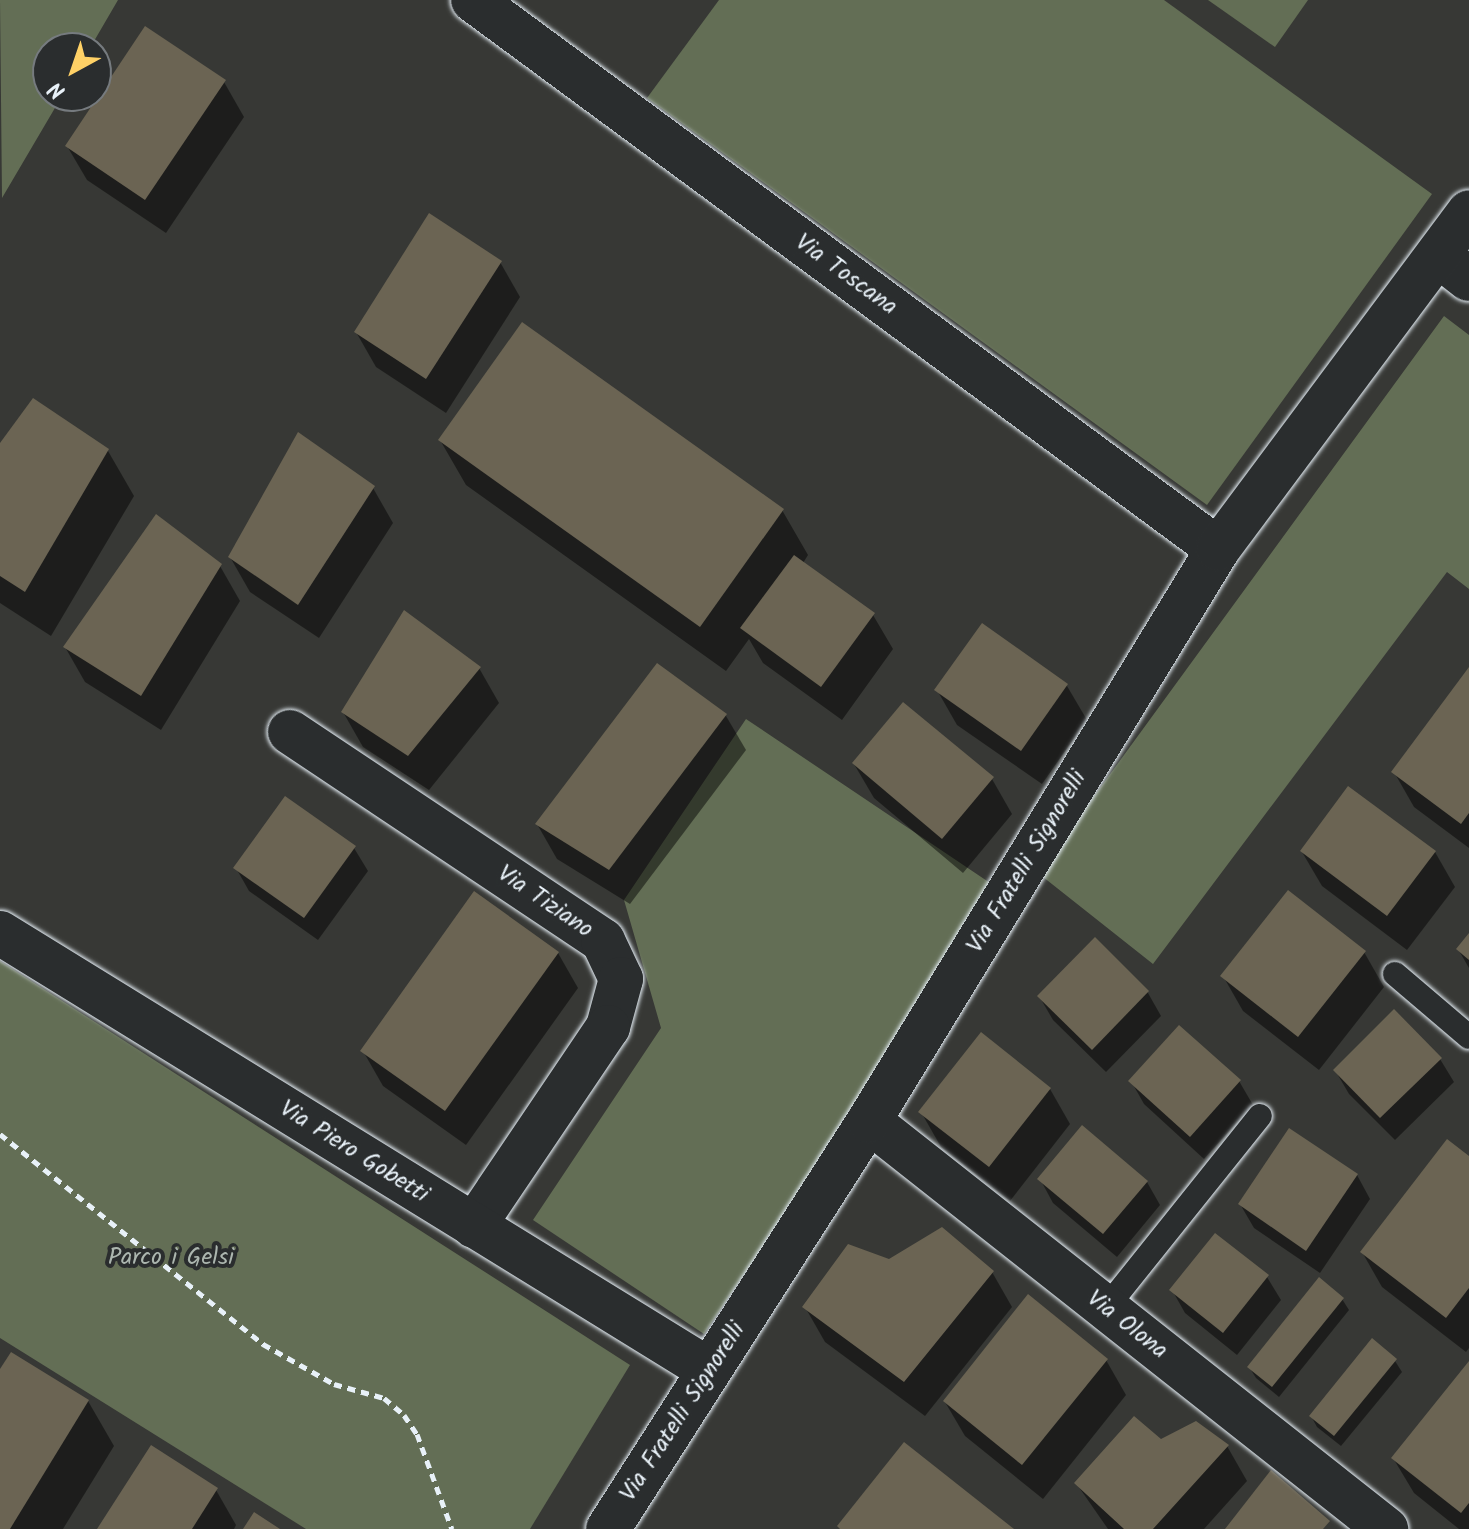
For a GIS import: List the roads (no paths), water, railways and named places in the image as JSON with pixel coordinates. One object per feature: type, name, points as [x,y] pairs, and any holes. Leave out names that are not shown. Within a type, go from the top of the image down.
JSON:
[{"type":"street","name":"Via Toscana","points":[[473,0],[1218,549]]},
{"type":"street","name":"Via Fratelli Signorelli","points":[[608,1529],[869,1121],[1218,549],[1454,267],[1469,212]]},
{"type":"street","name":"Via Tiziano","points":[[290,732],[603,941],[621,979],[608,1027],[474,1226]]},
{"type":"street","name":"Via Piero Gobetti","points":[[0,933],[709,1370]]},
{"type":"street","name":"Via Olona","points":[[869,1121],[1386,1529]]},
{"type":"lane","points":[[1395,974],[1469,1037]]},
{"type":"lane","points":[[1106,1308],[1260,1116]]},
{"type":"park label","name":"Parco i Gelsi","points":[[171,1258]]}]
